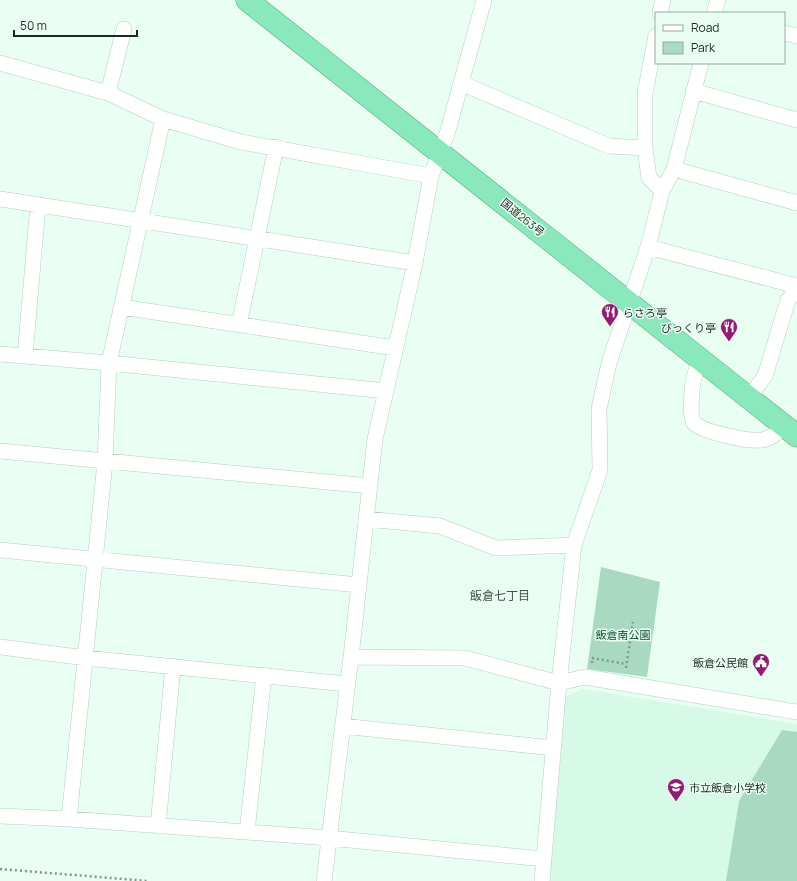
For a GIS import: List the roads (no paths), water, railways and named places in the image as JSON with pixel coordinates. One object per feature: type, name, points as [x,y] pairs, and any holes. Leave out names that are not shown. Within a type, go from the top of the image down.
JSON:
[{"type":"highway","name":"国道263号","points":[[248,0],[791,431]]},
{"type":"street","points":[[324,881],[375,439],[415,263],[431,176],[441,152],[462,84],[484,0]]},
{"type":"street","points":[[660,12],[663,0]]},
{"type":"street","points":[[714,12],[718,0]]},
{"type":"street","points":[[108,93],[124,29]]},
{"type":"street","points":[[785,33],[797,36]]},
{"type":"street","points":[[655,41],[645,93],[645,148],[649,178],[662,191]]},
{"type":"street","points":[[0,63],[108,93],[163,119],[241,142],[276,147],[431,176]]},
{"type":"street","points":[[542,881],[558,683],[574,545],[600,470],[598,409],[609,363],[648,247],[662,191],[674,169],[701,64]]},
{"type":"street","points":[[462,84],[609,146],[645,148]]},
{"type":"street","points":[[693,92],[797,120]]},
{"type":"street","points":[[69,819],[105,462],[109,362],[163,119]]},
{"type":"street","points":[[239,325],[276,147]]},
{"type":"street","points":[[674,169],[797,203]]},
{"type":"street","points":[[0,199],[415,263]]},
{"type":"street","points":[[24,356],[38,205]]},
{"type":"street","points":[[648,247],[797,286]]},
{"type":"street","points":[[749,397],[765,376],[788,300],[797,292]]},
{"type":"street","points":[[121,307],[395,348]]},
{"type":"street","points":[[0,354],[109,362],[386,392]]},
{"type":"street","points":[[702,360],[695,373],[691,415],[694,422],[702,429],[723,435],[762,440],[791,431]]},
{"type":"street","points":[[0,451],[370,486]]},
{"type":"street","points":[[366,519],[440,526],[496,548],[574,545]]},
{"type":"street","points":[[0,550],[359,585]]},
{"type":"street","points":[[0,647],[86,658],[347,684]]},
{"type":"street","points":[[351,657],[465,658],[558,683],[585,677],[624,682],[797,712]]},
{"type":"street","points":[[158,826],[173,666]]},
{"type":"street","points":[[247,832],[264,675]]},
{"type":"street","points":[[342,726],[553,748]]},
{"type":"street","points":[[0,816],[69,819],[329,838],[544,859]]},
{"type":"place","name":"らさろ亭","points":[[610,327]]},
{"type":"place","name":"びっくり亭","points":[[729,342]]},
{"type":"place","name":"飯倉公民館","points":[[761,677]]},
{"type":"place","name":"市立飯倉小学校","points":[[676,802]]},
{"type":"district","name":"飯倉七丁目","points":[[500,595]]},
{"type":"park label","name":"飯倉南公園","points":[[623,634]]}]
